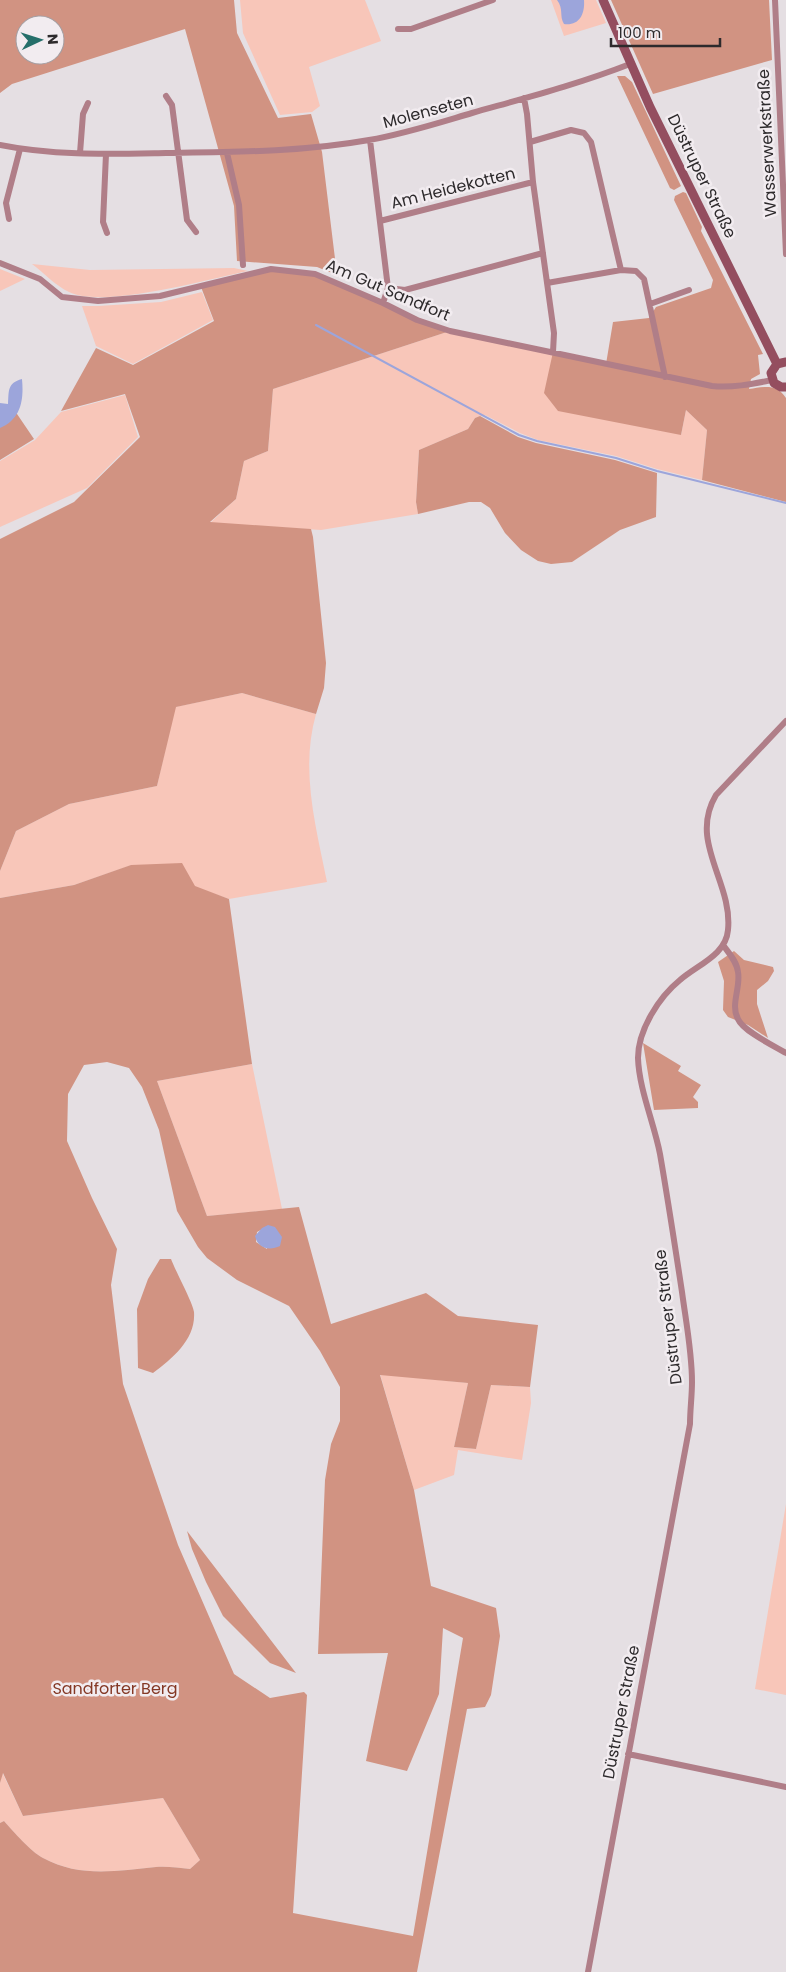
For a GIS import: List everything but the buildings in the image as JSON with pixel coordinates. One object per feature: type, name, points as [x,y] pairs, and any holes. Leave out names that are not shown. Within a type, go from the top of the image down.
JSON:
[{"type":"street","points":[[398,30],[411,30],[493,0]]},
{"type":"street","name":"Düstruper Straße","points":[[603,0],[630,64],[781,363]]},
{"type":"street","name":"Wasserwerkstraße","points":[[775,0],[786,254]]},
{"type":"street","name":"Molenseten","points":[[0,145],[20,149],[106,154],[227,154],[309,148],[370,140],[524,98],[630,64]]},
{"type":"street","points":[[166,96],[172,105],[187,220],[196,232]]},
{"type":"street","name":"Am Heidekotten","points":[[524,98],[533,182],[554,333],[553,352]]},
{"type":"street","points":[[80,153],[83,114],[88,104]]},
{"type":"street","points":[[530,142],[571,130],[584,133],[591,142],[621,270]]},
{"type":"street","points":[[370,140],[388,288],[383,303]]},
{"type":"street","points":[[8,219],[6,203],[20,149]]},
{"type":"street","points":[[106,154],[103,222],[107,233]]},
{"type":"street","points":[[227,154],[239,205],[242,265]]},
{"type":"street","name":"Am Heidekotten","points":[[380,221],[533,182]]},
{"type":"street","points":[[388,288],[405,290],[543,253]]},
{"type":"street","name":"Am Gut Sandfort","points":[[0,263],[40,279],[62,297],[98,301],[160,296],[271,269],[315,274],[383,303],[417,320],[450,331],[665,377],[726,388],[772,380]]},
{"type":"street","points":[[547,283],[621,270],[636,271],[644,279],[665,377]]},
{"type":"street","points":[[650,304],[689,290]]},
{"type":"street","points":[[781,363],[771,373],[772,380],[778,386],[786,387]]},
{"type":"street","points":[[786,721],[716,795],[706,818],[706,834],[709,849],[729,918],[728,932],[723,945],[735,962],[739,974],[735,1009],[738,1020],[744,1027],[786,1053]]},
{"type":"street","name":"Düstruper Straße","points":[[588,1972],[690,1424],[692,1381],[688,1333],[659,1152],[638,1058],[640,1042],[647,1023],[661,1000],[679,980],[714,955],[723,945]]},
{"type":"street","points":[[628,1754],[786,1786]]},
{"type":"shaded area","points":[[240,0],[365,0],[381,41],[309,67],[320,106],[312,112],[280,115],[243,33]]},
{"type":"shaded area","points":[[551,0],[596,0],[606,23],[564,36]]},
{"type":"shaded area","points":[[32,264],[90,270],[234,268],[248,271],[157,291],[106,297],[85,296],[69,292]]},
{"type":"shaded area","points":[[0,269],[25,279],[0,291]]},
{"type":"shaded area","points":[[202,292],[213,320],[133,364],[96,346],[82,306],[161,302]]},
{"type":"shaded area","points":[[450,331],[553,352],[681,435],[686,410],[707,430],[702,480],[657,469],[616,456],[538,440],[485,415],[475,418],[468,429],[419,450],[416,502],[418,514],[321,530],[210,523],[236,499],[244,461],[268,451],[273,389]]},
{"type":"shaded area","points":[[125,395],[138,437],[87,488],[0,527],[0,461],[35,440],[61,412]]},
{"type":"shaded area","points":[[242,693],[316,714],[309,756],[311,798],[327,882],[229,899],[132,865],[74,885],[0,898],[0,871],[16,831],[69,804],[157,786],[175,707]]},
{"type":"shaded area","points":[[252,1064],[282,1209],[207,1216],[157,1081]]},
{"type":"shaded area","points":[[380,1374],[468,1383],[454,1447],[476,1449],[491,1385],[530,1387],[531,1403],[522,1460],[458,1450],[454,1475],[414,1490]]},
{"type":"shaded area","points":[[786,1504],[786,1695],[755,1689]]},
{"type":"shaded area","points":[[2,1772],[23,1816],[163,1798],[200,1860],[190,1869],[160,1867],[98,1872],[71,1868],[43,1858],[22,1841],[4,1821],[0,1823],[0,1783]]},
{"type":"green space","points":[[0,0],[234,0],[237,33],[278,118],[311,114],[322,152],[337,275],[317,267],[237,261],[234,206],[185,29],[12,84],[0,93]]},
{"type":"green space","points":[[611,0],[769,0],[772,60],[653,94]]},
{"type":"green space","points":[[617,76],[625,76],[632,82],[681,186],[674,190],[670,188]]},
{"type":"green space","points":[[683,192],[686,193],[702,227],[701,231],[763,354],[758,355],[760,374],[751,379],[749,389],[774,388],[786,398],[786,502],[702,480],[707,430],[686,410],[681,435],[558,411],[544,393],[553,352],[606,364],[613,322],[649,318],[656,307],[711,288],[713,280],[674,200],[675,196]]},
{"type":"green space","points":[[271,269],[315,274],[450,331],[273,389],[268,451],[244,461],[236,499],[210,522],[311,529],[326,663],[324,688],[316,714],[242,693],[176,707],[157,786],[69,804],[16,831],[0,871],[0,539],[74,502],[140,437],[125,394],[61,411],[96,348],[133,365],[214,321],[201,287]]},
{"type":"green space","points":[[15,411],[34,439],[0,460],[0,422]]},
{"type":"green space","points":[[480,416],[518,437],[536,443],[615,460],[657,473],[656,517],[620,530],[572,562],[551,564],[538,561],[521,550],[505,533],[490,508],[481,502],[469,502],[418,514],[416,502],[419,450],[468,429],[475,418]]},
{"type":"green space","name":"Sandforter Berg","points":[[182,863],[195,886],[229,899],[252,1064],[157,1081],[207,1216],[299,1207],[331,1324],[426,1293],[458,1316],[538,1325],[530,1387],[491,1385],[476,1449],[454,1447],[468,1383],[380,1375],[414,1490],[431,1586],[496,1608],[500,1636],[491,1695],[485,1707],[467,1709],[417,1972],[0,1972],[0,1823],[4,1821],[22,1841],[43,1858],[84,1871],[98,1872],[160,1867],[190,1869],[200,1860],[163,1798],[23,1816],[3,1773],[0,1783],[0,898],[74,885],[131,865]],"holes":[[[107,1062],[129,1068],[142,1087],[159,1130],[177,1211],[198,1247],[207,1258],[237,1280],[289,1306],[320,1351],[340,1387],[340,1421],[331,1444],[325,1480],[318,1654],[388,1653],[366,1761],[407,1771],[439,1694],[443,1628],[463,1638],[413,1936],[293,1913],[307,1695],[304,1692],[270,1698],[234,1674],[178,1545],[123,1384],[111,1285],[117,1249],[67,1141],[68,1094],[84,1065]],[[268,1226],[267,1249],[256,1242],[257,1232]]]},
{"type":"green space","points":[[734,951],[744,960],[773,967],[774,971],[768,981],[757,990],[757,1004],[768,1038],[748,1025],[728,1017],[723,1010],[724,981],[718,962]]},
{"type":"green space","points":[[643,1043],[681,1066],[678,1071],[701,1085],[693,1097],[698,1102],[698,1108],[654,1110]]},
{"type":"green space","points":[[160,1259],[171,1259],[193,1308],[194,1322],[182,1347],[153,1373],[138,1368],[137,1309],[148,1279]]},
{"type":"green space","points":[[187,1531],[296,1673],[270,1663],[223,1616],[192,1549]]},
{"type":"water","points":[[557,0],[584,0],[584,10],[578,21],[564,24]]},
{"type":"water","points":[[22,379],[20,408],[13,419],[0,428],[0,403],[8,404],[11,385]]},
{"type":"water","points":[[268,1225],[275,1227],[282,1237],[280,1246],[265,1248],[259,1244],[255,1236],[262,1228]]},
{"type":"waterway","points":[[316,325],[519,435],[537,441],[616,458],[657,471],[786,503]]}]
